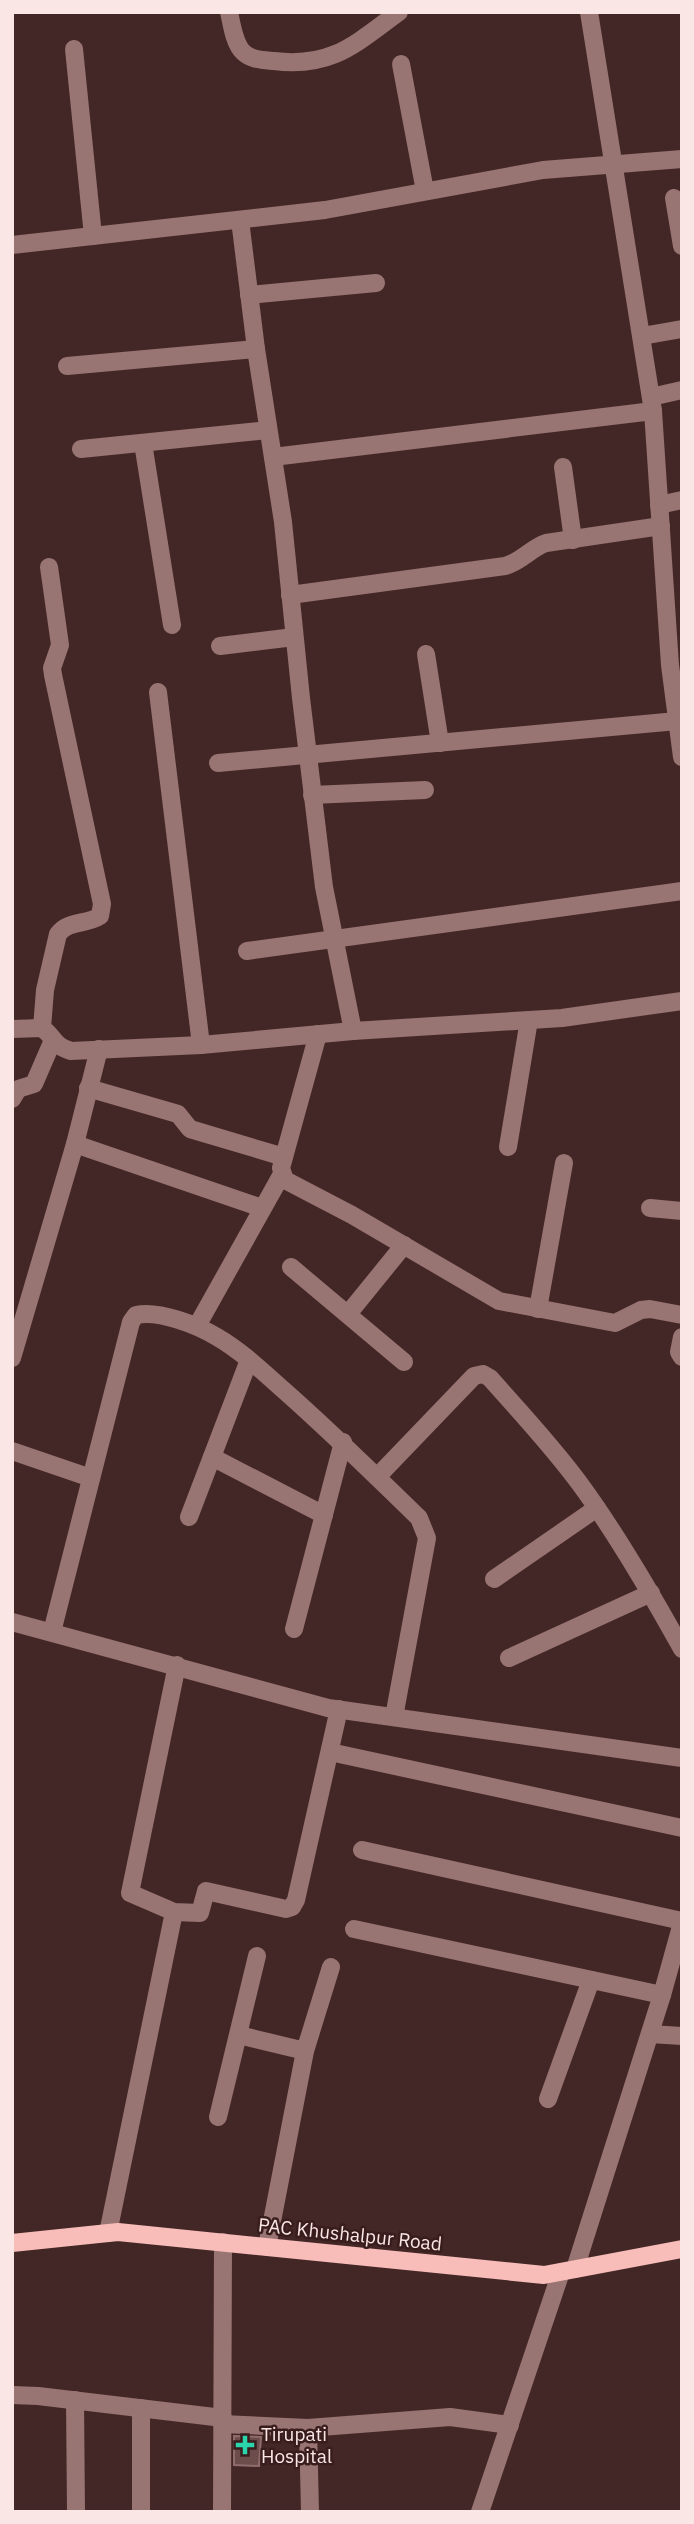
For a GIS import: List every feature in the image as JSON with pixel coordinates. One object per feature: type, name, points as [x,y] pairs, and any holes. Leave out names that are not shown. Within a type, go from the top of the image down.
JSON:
[{"type":"main road","name":"PAC Khushalpur Road","points":[[12,2243],[118,2232],[544,2275],[682,2249]]},
{"type":"street","points":[[229,12],[237,44],[244,54],[255,59],[296,64],[332,57],[399,12]]},
{"type":"street","points":[[589,12],[652,404],[682,757]]},
{"type":"street","points":[[74,49],[93,236]]},
{"type":"street","points":[[401,64],[425,191]]},
{"type":"street","points":[[12,244],[326,210],[543,170],[682,159]]},
{"type":"street","points":[[674,198],[682,246]]},
{"type":"street","points":[[240,220],[290,595],[324,887],[353,1031]]},
{"type":"street","points":[[249,295],[376,283]]},
{"type":"street","points":[[642,336],[682,329]]},
{"type":"street","points":[[67,366],[256,349]]},
{"type":"street","points":[[272,457],[652,404],[682,390]]},
{"type":"street","points":[[81,449],[268,430]]},
{"type":"street","points":[[143,443],[172,625]]},
{"type":"street","points":[[563,467],[573,540]]},
{"type":"street","points":[[659,505],[682,500]]},
{"type":"street","points":[[290,595],[505,566],[520,560],[538,546],[661,526]]},
{"type":"street","points":[[12,1099],[18,1089],[34,1084],[47,1034],[45,990],[58,934],[71,924],[95,920],[100,916],[102,904],[52,675],[60,645],[49,567]]},
{"type":"street","points":[[220,646],[294,637]]},
{"type":"street","points":[[426,654],[440,743]]},
{"type":"street","points":[[158,692],[201,1045]]},
{"type":"street","points":[[218,764],[677,721]]},
{"type":"street","points":[[312,795],[425,790]]},
{"type":"street","points":[[247,951],[682,891]]},
{"type":"street","points":[[12,1028],[47,1034],[62,1049],[71,1051],[201,1045],[353,1031],[562,1018],[682,1001]]},
{"type":"street","points":[[508,1147],[529,1020]]},
{"type":"street","points":[[197,1326],[262,1209],[283,1165],[318,1034]]},
{"type":"street","points":[[12,1358],[75,1144],[99,1049]]},
{"type":"street","points":[[88,1088],[178,1114],[190,1129],[283,1165]]},
{"type":"street","points":[[75,1144],[262,1209]]},
{"type":"street","points":[[538,1309],[564,1163]]},
{"type":"street","points":[[283,1165],[285,1180],[499,1301],[615,1323],[641,1310],[682,1315]]},
{"type":"street","points":[[650,1208],[682,1211]]},
{"type":"street","points":[[348,1314],[404,1245]]},
{"type":"street","points":[[291,1268],[404,1362]]},
{"type":"street","points":[[52,1632],[131,1322],[136,1315],[145,1313],[197,1326],[249,1360],[342,1442],[419,1518],[427,1538],[394,1717]]},
{"type":"street","points":[[682,1337],[679,1352],[682,1357]]},
{"type":"street","points":[[189,1517],[249,1360]]},
{"type":"street","points":[[377,1476],[474,1376],[483,1374],[490,1378],[555,1452],[597,1508],[682,1648]]},
{"type":"street","points":[[294,1629],[342,1442]]},
{"type":"street","points":[[12,1451],[91,1478]]},
{"type":"street","points":[[212,1457],[324,1515]]},
{"type":"street","points":[[494,1579],[597,1508]]},
{"type":"street","points":[[509,1658],[651,1593]]},
{"type":"street","points":[[12,1622],[339,1709],[682,1758]]},
{"type":"street","points":[[177,1665],[130,1893],[174,1912],[200,1913],[206,1891],[286,1909],[292,1907],[296,1900],[339,1709]]},
{"type":"street","points":[[330,1752],[682,1828]]},
{"type":"street","points":[[362,1850],[682,1922],[650,2034],[480,2512]]},
{"type":"street","points":[[108,2233],[174,1912]]},
{"type":"street","points":[[354,1929],[662,1996]]},
{"type":"street","points":[[218,2117],[257,1956]]},
{"type":"street","points":[[267,2247],[305,2050],[331,1967]]},
{"type":"street","points":[[548,2099],[591,1980]]},
{"type":"street","points":[[650,2034],[682,2036]]},
{"type":"street","points":[[239,2035],[305,2050]]},
{"type":"street","points":[[222,2512],[223,2242]]},
{"type":"street","points":[[12,2395],[141,2408],[223,2421],[308,2428],[433,2417],[468,2418],[510,2425]]},
{"type":"street","points":[[75,2400],[76,2512]]},
{"type":"street","points":[[141,2408],[141,2512]]},
{"type":"street","points":[[308,2428],[310,2512]]},
{"type":"building","points":[[234,2436],[261,2437],[259,2466],[234,2465]]},
{"type":"place","name":"Tirupati Hospital","points":[[245,2445]]}]
